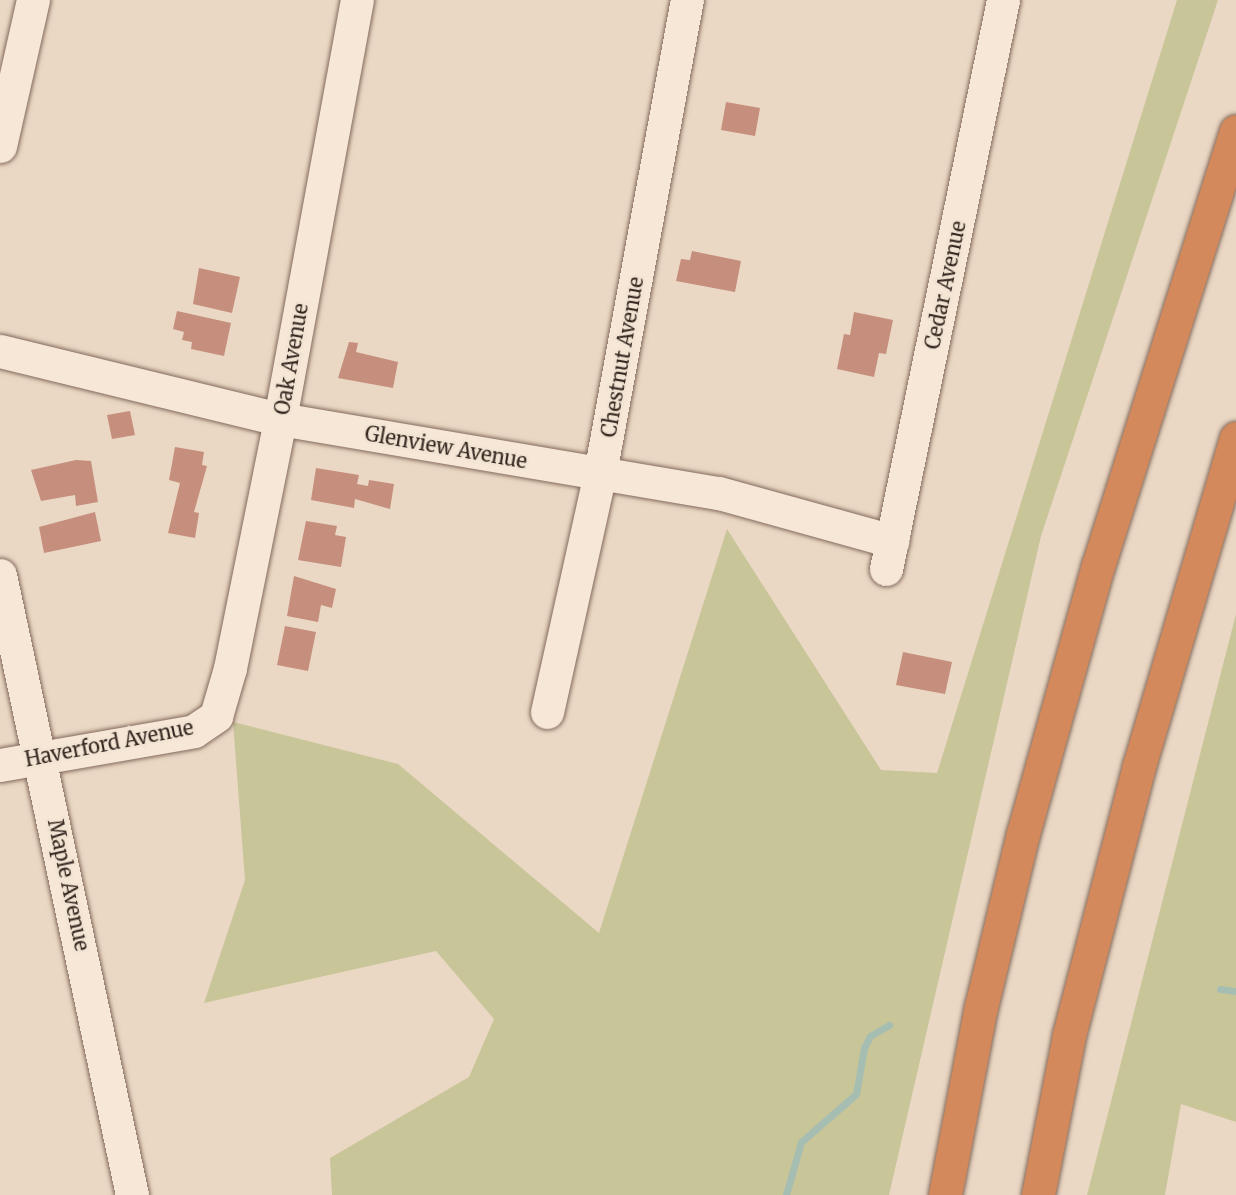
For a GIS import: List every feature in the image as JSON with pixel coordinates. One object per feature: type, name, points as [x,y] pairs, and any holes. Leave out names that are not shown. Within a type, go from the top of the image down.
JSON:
[{"type":"highway","points":[[945,1195],[981,1007],[1023,834],[1098,566],[1236,131]]},
{"type":"highway","points":[[1038,1195],[1069,1035],[1136,777],[1236,438]]},
{"type":"street","points":[[0,146],[33,0]]},
{"type":"street","name":"Oak Avenue","points":[[216,716],[280,419],[357,0]]},
{"type":"street","name":"Chestnut Avenue","points":[[547,712],[600,473],[687,0]]},
{"type":"street","name":"Cedar Avenue","points":[[889,555],[1003,0]]},
{"type":"street","name":"Glenview Avenue","points":[[0,351],[280,419],[719,493],[889,555]]},
{"type":"street","name":"Maple Avenue","points":[[0,575],[42,757],[132,1195]]},
{"type":"street","name":"Haverford Avenue","points":[[0,765],[194,730],[216,716]]},
{"type":"shaded area","points":[[1177,0],[1218,0],[1041,536],[889,1195],[332,1195],[330,1158],[469,1077],[494,1019],[436,951],[204,1003],[245,880],[233,722],[398,764],[599,933],[727,529],[881,770],[937,773]]},
{"type":"shaded area","points":[[1236,614],[1236,1122],[1181,1104],[1165,1195],[1087,1195]]},
{"type":"building","points":[[726,102],[760,108],[755,136],[721,130]]},
{"type":"building","points":[[692,251],[741,261],[735,292],[676,281],[681,259],[690,260]]},
{"type":"building","points":[[199,268],[240,277],[232,313],[193,304]]},
{"type":"building","points":[[177,311],[231,323],[224,356],[191,349],[192,342],[182,340],[184,332],[173,329]]},
{"type":"building","points":[[854,312],[893,320],[886,354],[879,353],[874,377],[837,369],[844,334],[850,335]]},
{"type":"building","points":[[349,342],[358,343],[356,352],[398,362],[393,388],[338,378]]},
{"type":"building","points":[[130,411],[135,435],[112,439],[107,415]]},
{"type":"building","points":[[175,447],[204,452],[202,465],[207,466],[194,512],[199,513],[195,538],[168,533],[180,483],[169,480]]},
{"type":"building","points":[[76,460],[91,461],[98,502],[76,506],[75,495],[41,501],[31,470]]},
{"type":"building","points":[[316,468],[359,475],[357,484],[368,486],[369,480],[394,484],[390,509],[355,499],[354,508],[311,500]]},
{"type":"building","points":[[95,512],[101,541],[44,553],[39,527]]},
{"type":"building","points":[[306,521],[337,526],[335,535],[346,537],[341,567],[298,560]]},
{"type":"building","points":[[294,576],[336,589],[332,608],[321,605],[318,622],[287,616]]},
{"type":"building","points":[[285,626],[316,632],[308,671],[277,665]]},
{"type":"building","points":[[903,652],[952,662],[945,694],[896,685]]},
{"type":"waterway","points":[[1220,989],[1236,991]]},
{"type":"waterway","points":[[786,1195],[801,1142],[856,1094],[864,1048],[870,1036],[889,1025]]}]
